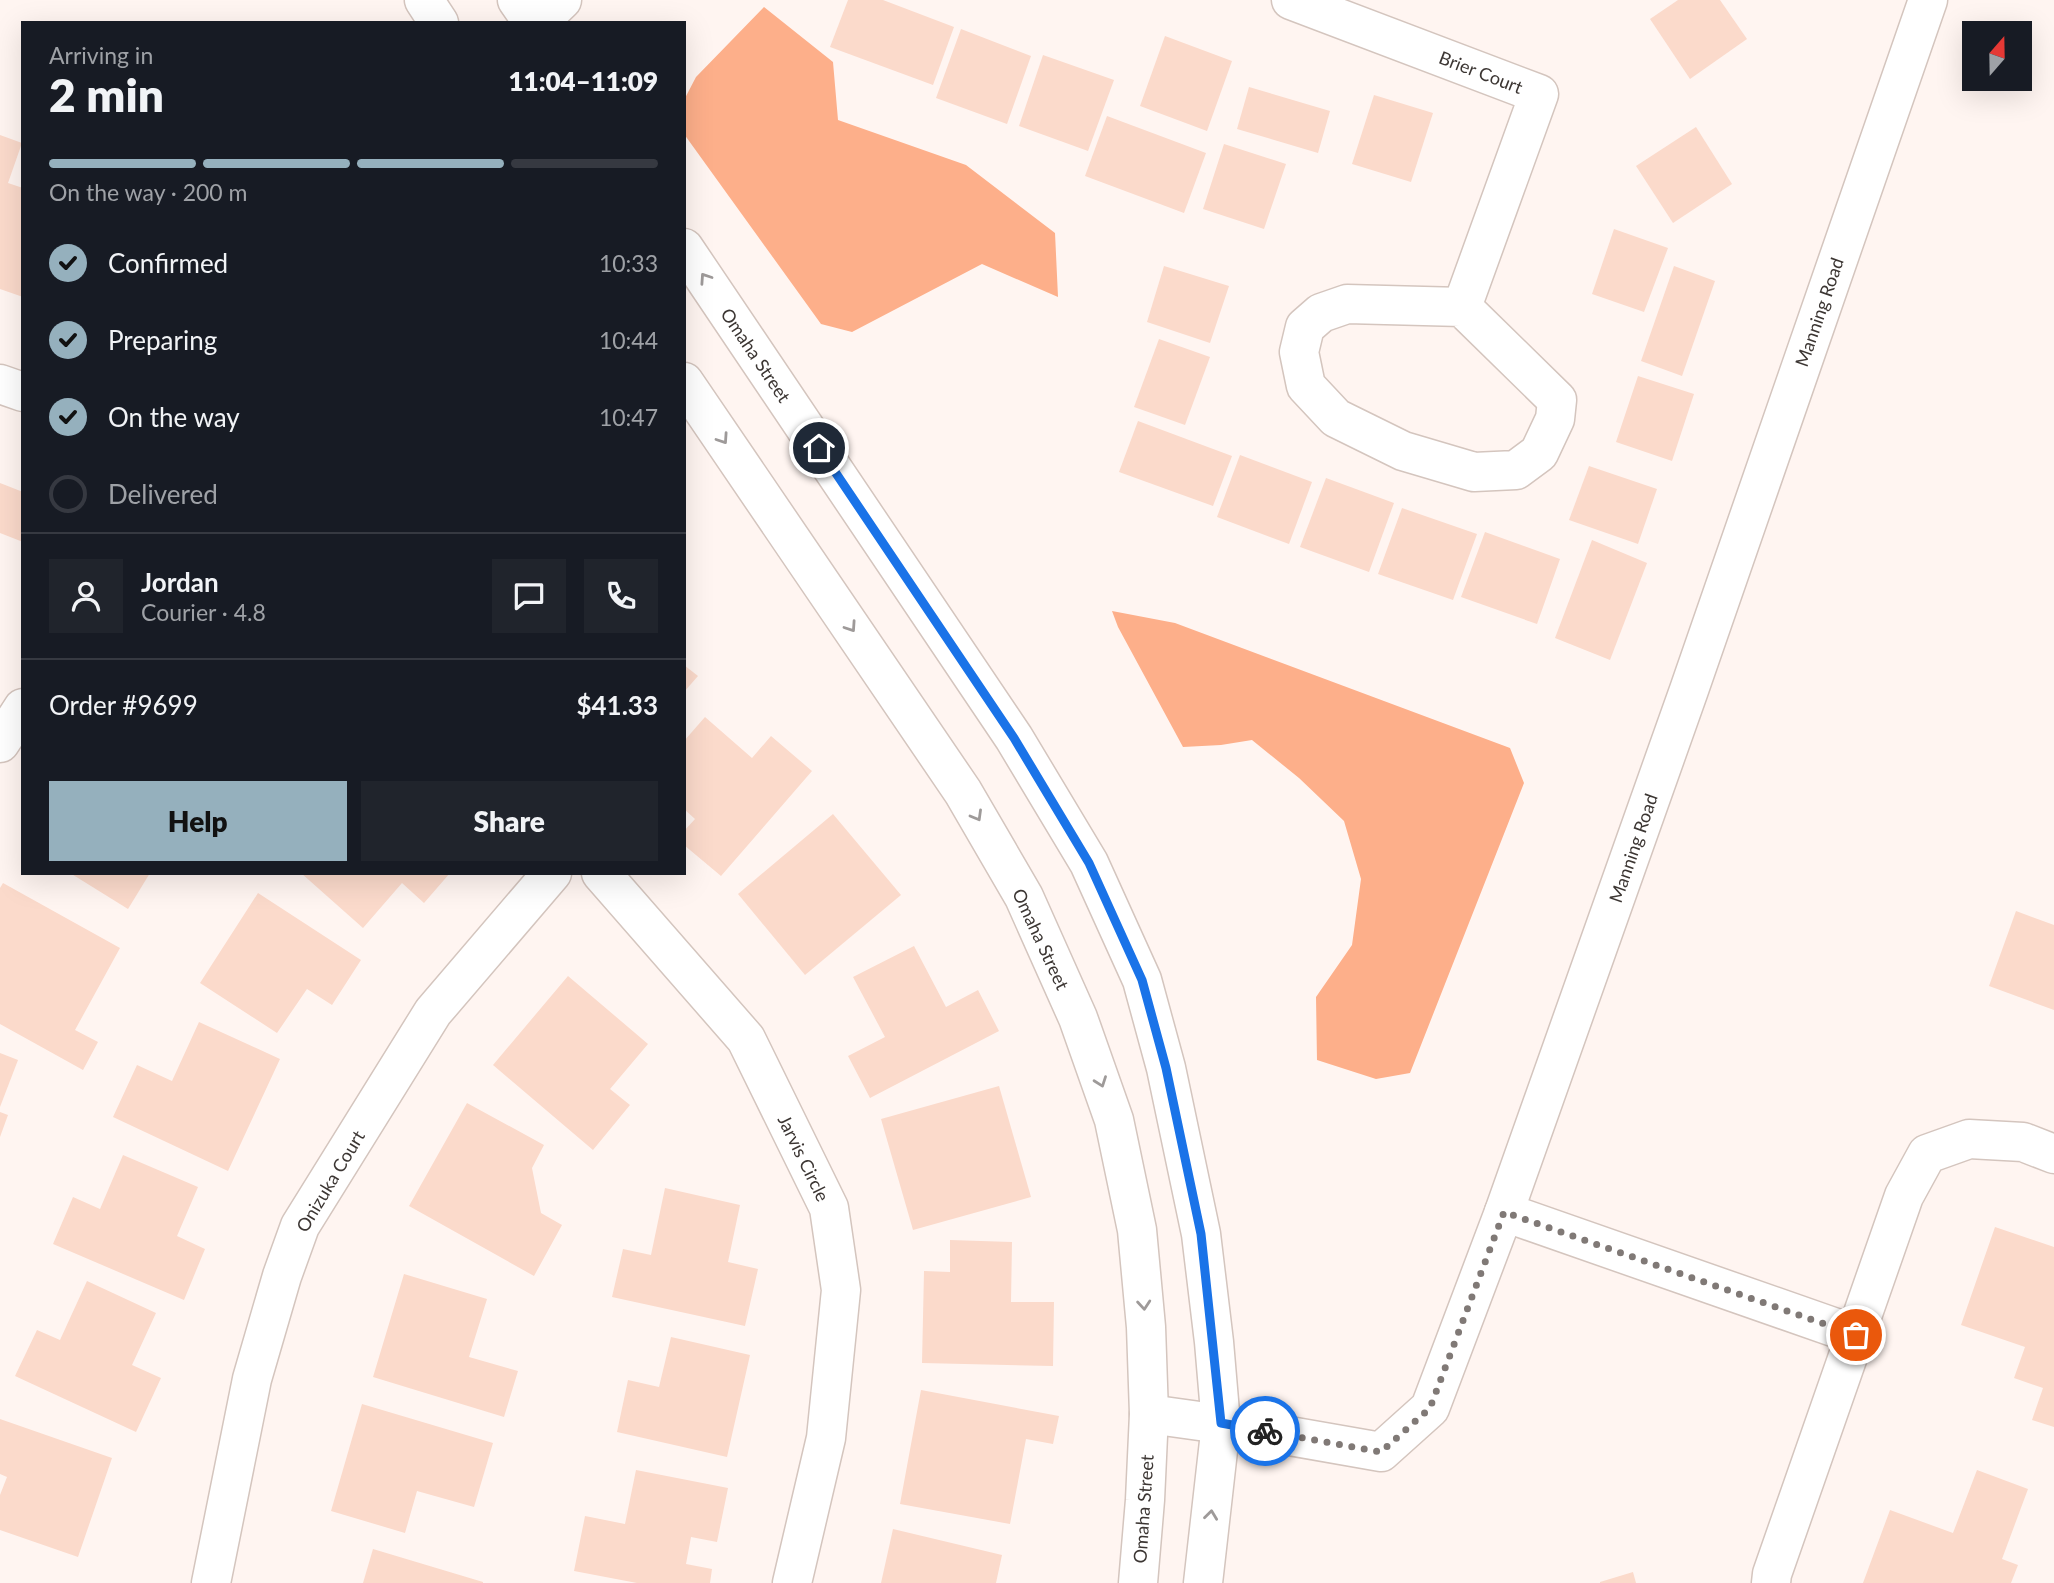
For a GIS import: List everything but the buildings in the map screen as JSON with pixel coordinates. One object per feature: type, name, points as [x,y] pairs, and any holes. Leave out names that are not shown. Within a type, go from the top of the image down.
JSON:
[{"type":"street","points":[[424,0],[438,21]]},
{"type":"street","points":[[517,0],[532,21]]},
{"type":"street","points":[[540,21],[562,0]]},
{"type":"street","name":"Brier Court","points":[[1291,0],[1539,94],[1462,307]]},
{"type":"street","name":"Manning Road","points":[[1149,1414],[1221,1423],[1381,1452],[1430,1408],[1504,1212],[1928,0]]},
{"type":"street","name":"Omaha Street","points":[[686,251],[1014,738],[1089,863],[1142,980],[1166,1068],[1201,1234],[1221,1423],[1203,1583]]},
{"type":"street","points":[[1346,304],[1462,307],[1557,400],[1555,419],[1539,453],[1516,470],[1475,472],[1403,451],[1336,418],[1306,386],[1299,352],[1305,327],[1321,313],[1346,304]]},
{"type":"street","points":[[0,384],[21,391]]},
{"type":"street","name":"Omaha Street","points":[[686,385],[963,792],[1024,897],[1078,1018],[1114,1120],[1137,1230],[1146,1327],[1149,1414],[1138,1583]]},
{"type":"street","points":[[0,743],[21,711]]},
{"type":"street","name":"Onizuka Court","points":[[211,1583],[252,1379],[282,1276],[300,1226],[433,1012],[550,875]]},
{"type":"street","name":"Jarvis Circle","points":[[603,875],[746,1039],[829,1209],[841,1290],[826,1438],[792,1583]]},
{"type":"street","points":[[1771,1583],[1832,1398],[1904,1196],[1927,1154],[1969,1139],[2023,1143],[2054,1154]]},
{"type":"street","points":[[1504,1212],[1856,1335]]},
{"type":"shaded area","points":[[764,7],[833,62],[838,120],[966,165],[1055,233],[1058,297],[982,264],[852,332],[821,324],[686,137],[686,96],[696,77]]},
{"type":"shaded area","points":[[1112,611],[1175,623],[1510,748],[1524,783],[1410,1073],[1376,1079],[1317,1060],[1316,997],[1352,945],[1361,879],[1344,821],[1299,778],[1252,740],[1183,747]]},
{"type":"way so far","points":[[1265,1431],[1381,1452],[1430,1408],[1504,1212],[1856,1335]]},
{"type":"route","points":[[819,448],[1014,738],[1089,863],[1142,980],[1166,1068],[1201,1234],[1221,1423],[1265,1431]]}]
